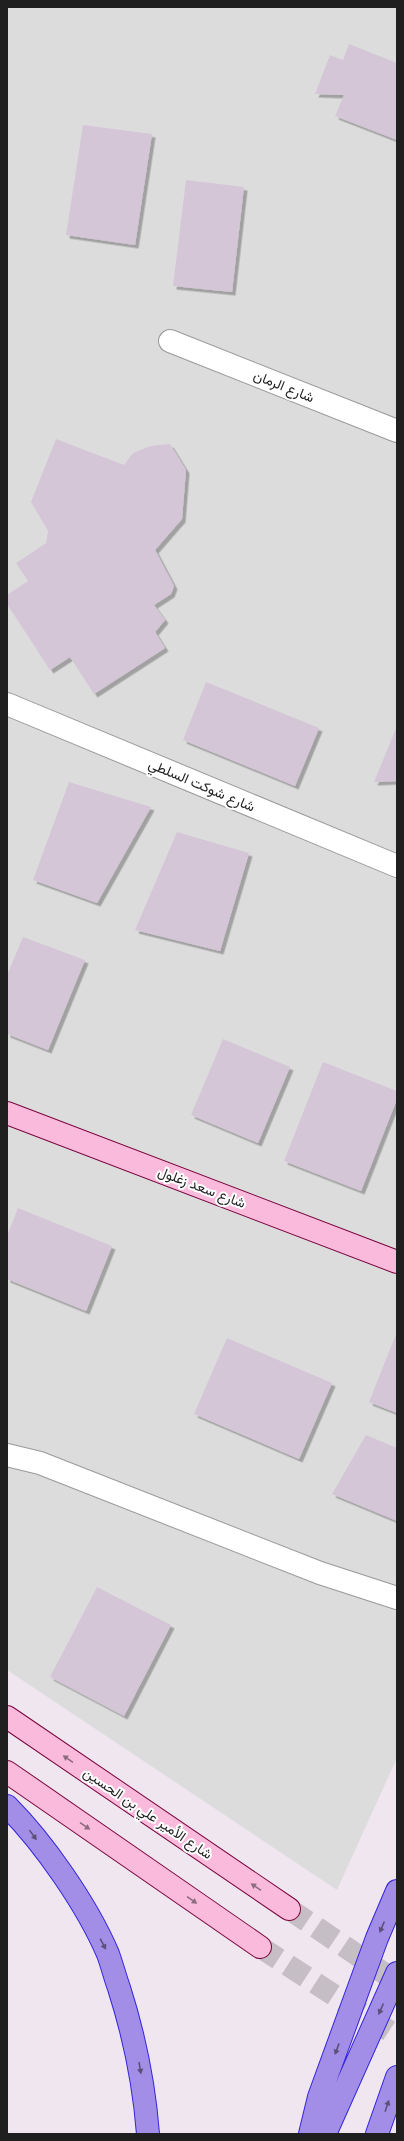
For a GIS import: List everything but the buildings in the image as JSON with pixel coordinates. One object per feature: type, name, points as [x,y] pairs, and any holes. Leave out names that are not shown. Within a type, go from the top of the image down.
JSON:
[{"type":"highway","points":[[7,1806],[27,1826],[76,1894],[108,1954],[133,2033],[145,2098],[148,2134]]},
{"type":"highway","points":[[310,2134],[319,2097],[377,1938],[397,1891]]},
{"type":"highway","points":[[325,2134],[397,1973]]},
{"type":"highway","points":[[377,2134],[397,2077]]},
{"type":"highway","points":[[390,2134],[397,2121]]},
{"type":"main road","name":"شارع سعد زغلول","points":[[7,1113],[397,1262]]},
{"type":"main road","name":"شارع الأمير علي بن الحسين","points":[[7,1717],[289,1909]]},
{"type":"main road","points":[[7,1772],[260,1947]]},
{"type":"street","name":"شارع الرمان","points":[[170,341],[397,431]]},
{"type":"street","name":"شارع شوكت السلطي","points":[[7,704],[397,866]]},
{"type":"street","points":[[7,1455],[40,1463],[313,1570],[397,1598]]},
{"type":"shaded area","points":[[7,7],[397,7],[397,1758],[337,1890],[7,1670]]},
{"type":"tunnel","points":[[289,1909],[397,1982]]},
{"type":"tunnel","points":[[260,1947],[397,2036]]}]
